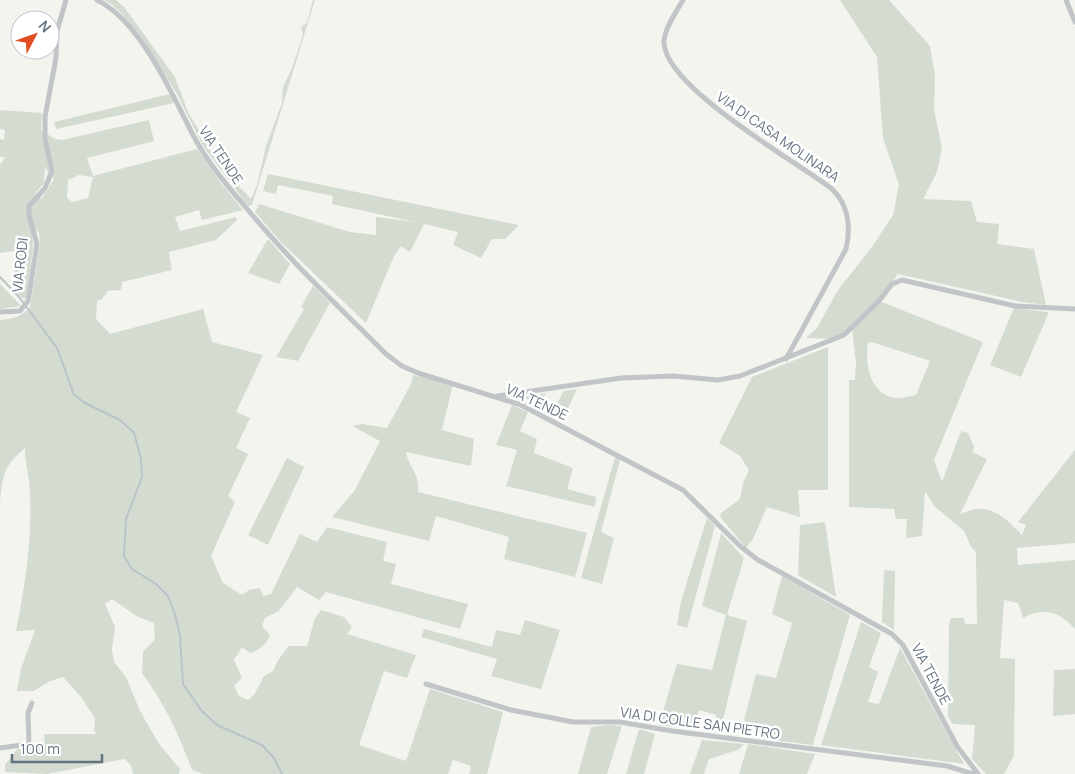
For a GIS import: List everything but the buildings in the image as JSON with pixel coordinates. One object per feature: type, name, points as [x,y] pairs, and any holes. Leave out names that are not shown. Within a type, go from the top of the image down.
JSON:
[{"type":"street","name":"VIA RODI","points":[[0,312],[24,309],[29,294],[37,244],[29,210],[31,203],[45,188],[52,171],[45,139],[45,118],[56,58],[57,31],[66,0]]},
{"type":"street","name":"VIA TENDE","points":[[97,0],[112,9],[124,21],[162,74],[196,141],[218,174],[262,228],[310,279],[386,354],[402,366],[428,376],[521,405],[683,490],[740,546],[758,560],[892,634],[904,645],[957,746],[978,774]]},
{"type":"street","name":"VIA DI CASA MOLINARA","points":[[683,0],[667,30],[664,42],[667,54],[679,74],[704,99],[832,189],[846,207],[848,230],[846,250],[786,359]]},
{"type":"street","points":[[1066,0],[1075,22]]},
{"type":"street","points":[[496,396],[621,378],[673,376],[718,380],[754,372],[844,335],[892,284],[902,280],[1015,306],[1075,309]]},
{"type":"street","name":"VIA DI COLLE SAN PIETRO","points":[[426,684],[511,710],[563,721],[620,722],[672,732],[947,766],[973,774]]},
{"type":"street","points":[[0,748],[28,744],[28,713],[32,703]]},
{"type":"shaded area","points":[[104,0],[116,0],[124,7],[175,77],[188,112],[220,166],[251,199],[257,185],[266,146],[282,103],[283,87],[292,68],[303,35],[301,27],[307,23],[313,0],[315,0],[252,205],[248,206],[203,146],[177,94],[151,53],[122,14],[113,5]]},
{"type":"shaded area","points":[[840,0],[889,0],[930,46],[935,76],[934,110],[942,148],[937,172],[923,199],[971,201],[977,222],[999,224],[997,244],[1034,249],[1046,305],[1022,302],[898,274],[879,301],[983,342],[934,460],[942,482],[961,431],[968,433],[974,447],[972,452],[987,459],[960,514],[975,509],[989,510],[1007,520],[1022,535],[1026,525],[1018,522],[1075,450],[1075,543],[1017,548],[1018,565],[1075,560],[1075,629],[1063,618],[1051,613],[1037,612],[1023,618],[1018,603],[1004,600],[1000,658],[1015,659],[1014,756],[1004,774],[986,774],[972,759],[975,725],[953,724],[948,717],[949,624],[951,618],[964,618],[965,624],[977,624],[976,552],[971,547],[964,531],[934,506],[925,491],[922,536],[906,538],[907,519],[896,519],[894,509],[849,507],[849,380],[855,380],[856,363],[852,329],[833,339],[806,338],[817,328],[838,290],[872,247],[893,215],[899,185],[883,138],[877,57]],"holes":[[[872,342],[930,361],[916,395],[896,398],[880,391],[874,384],[868,369],[868,343]]]},
{"type":"shaded area","points":[[170,94],[174,103],[56,129],[54,122]]},
{"type":"shaded area","points":[[0,110],[42,113],[41,130],[55,139],[62,140],[149,120],[154,141],[87,158],[93,176],[197,149],[243,210],[202,220],[199,210],[175,217],[180,231],[236,217],[237,220],[216,240],[169,252],[172,270],[122,282],[121,290],[108,291],[102,299],[97,301],[96,319],[110,334],[203,309],[212,342],[263,355],[236,412],[250,418],[236,448],[248,454],[228,496],[235,502],[211,556],[223,583],[242,595],[249,590],[260,588],[263,596],[271,594],[300,534],[317,542],[327,527],[387,542],[383,561],[396,564],[391,584],[468,604],[460,629],[326,592],[319,600],[297,587],[279,611],[265,618],[262,626],[270,635],[267,642],[260,649],[250,653],[242,647],[234,660],[242,678],[234,686],[239,696],[248,700],[254,695],[264,676],[273,671],[278,660],[289,646],[307,646],[315,618],[321,610],[344,617],[352,627],[347,634],[416,655],[407,678],[384,671],[359,745],[406,761],[430,689],[503,712],[487,774],[469,774],[471,766],[453,760],[448,774],[204,774],[192,770],[171,720],[158,696],[142,673],[143,652],[155,639],[154,623],[138,617],[112,599],[105,604],[115,627],[112,650],[114,662],[126,677],[140,711],[159,744],[180,769],[179,774],[133,774],[131,765],[124,759],[47,774],[5,772],[5,765],[18,748],[45,745],[44,734],[96,734],[94,730],[95,718],[81,697],[63,677],[48,682],[34,691],[17,691],[21,669],[35,630],[16,631],[29,546],[30,488],[25,448],[12,461],[5,472],[0,502],[0,320],[16,317],[30,307],[40,244],[39,233],[32,226],[33,249],[26,298],[22,298],[15,290],[14,251],[0,253],[0,165],[5,158],[0,156],[0,139],[4,140],[5,130],[0,129]],"holes":[[[45,168],[54,179],[42,198],[34,195],[44,183]],[[79,175],[93,177],[88,198],[72,202],[67,198],[68,180]]]},
{"type":"shaded area","points":[[268,174],[519,225],[505,239],[492,239],[481,258],[453,245],[458,232],[424,224],[410,252],[401,246],[394,256],[366,323],[281,242],[255,212],[259,204],[350,232],[376,235],[376,217],[415,222],[332,204],[333,196],[278,185],[276,194],[263,191]]},
{"type":"shaded area","points":[[268,239],[290,264],[279,284],[248,273]]},
{"type":"shaded area","points":[[0,284],[21,306],[0,309]]},
{"type":"shaded area","points":[[313,286],[330,303],[298,361],[276,357],[304,309],[301,307]]},
{"type":"shaded area","points":[[1014,308],[1049,312],[1021,377],[990,365]]},
{"type":"shaded area","points":[[828,347],[828,490],[798,490],[800,517],[767,507],[753,539],[746,548],[721,518],[720,514],[740,499],[743,483],[749,470],[740,456],[719,443],[752,377]]},
{"type":"shaded area","points":[[413,375],[453,384],[442,430],[474,439],[471,466],[406,452],[409,463],[416,475],[418,492],[587,533],[575,577],[504,559],[509,537],[436,516],[429,541],[332,517],[355,490],[380,441],[352,426],[362,424],[387,428],[411,384]]},
{"type":"shaded area","points":[[577,389],[564,417],[552,412],[564,391]]},
{"type":"shaded area","points":[[546,393],[538,405],[523,397]]},
{"type":"shaded area","points":[[512,405],[528,412],[520,431],[537,439],[534,453],[573,468],[567,489],[596,497],[595,507],[506,486],[517,450],[496,445]]},
{"type":"shaded area","points":[[615,457],[620,460],[601,532],[614,538],[602,584],[581,578]]},
{"type":"shaded area","points":[[287,458],[304,467],[268,545],[248,535]]},
{"type":"shaded area","points":[[707,518],[715,526],[687,628],[677,625],[681,601]]},
{"type":"shaded area","points":[[825,522],[836,597],[798,575],[800,525]]},
{"type":"shaded area","points":[[721,533],[744,558],[727,615],[747,621],[720,732],[715,731],[716,715],[699,710],[693,729],[659,725],[677,664],[712,670],[726,615],[702,606]]},
{"type":"shaded area","points":[[884,570],[895,571],[894,630],[882,622]]},
{"type":"shaded area","points":[[782,576],[850,615],[813,745],[740,736],[756,674],[776,678],[792,623],[772,614]]},
{"type":"shaded area","points":[[525,620],[560,630],[541,689],[491,676],[497,659],[421,637],[424,629],[492,647],[496,630],[520,635]]},
{"type":"shaded area","points":[[861,622],[881,633],[869,667],[878,672],[868,702],[879,704],[900,648],[964,764],[821,745]]},
{"type":"shaded area","points":[[1075,669],[1075,714],[1053,716],[1054,670]]},
{"type":"shaded area","points":[[622,726],[607,774],[578,774],[591,727]]},
{"type":"shaded area","points":[[639,729],[655,734],[644,774],[626,774]]},
{"type":"shaded area","points":[[702,740],[744,744],[738,750],[709,759],[704,774],[690,774]]},
{"type":"shaded area","points":[[748,744],[815,754],[807,774],[739,774]]},
{"type":"waterway","points":[[0,277],[19,297],[57,348],[74,395],[85,403],[120,420],[134,433],[141,459],[142,477],[126,519],[124,556],[132,569],[156,584],[168,596],[175,614],[180,636],[183,684],[201,710],[217,725],[262,745],[274,758],[282,774]]}]
